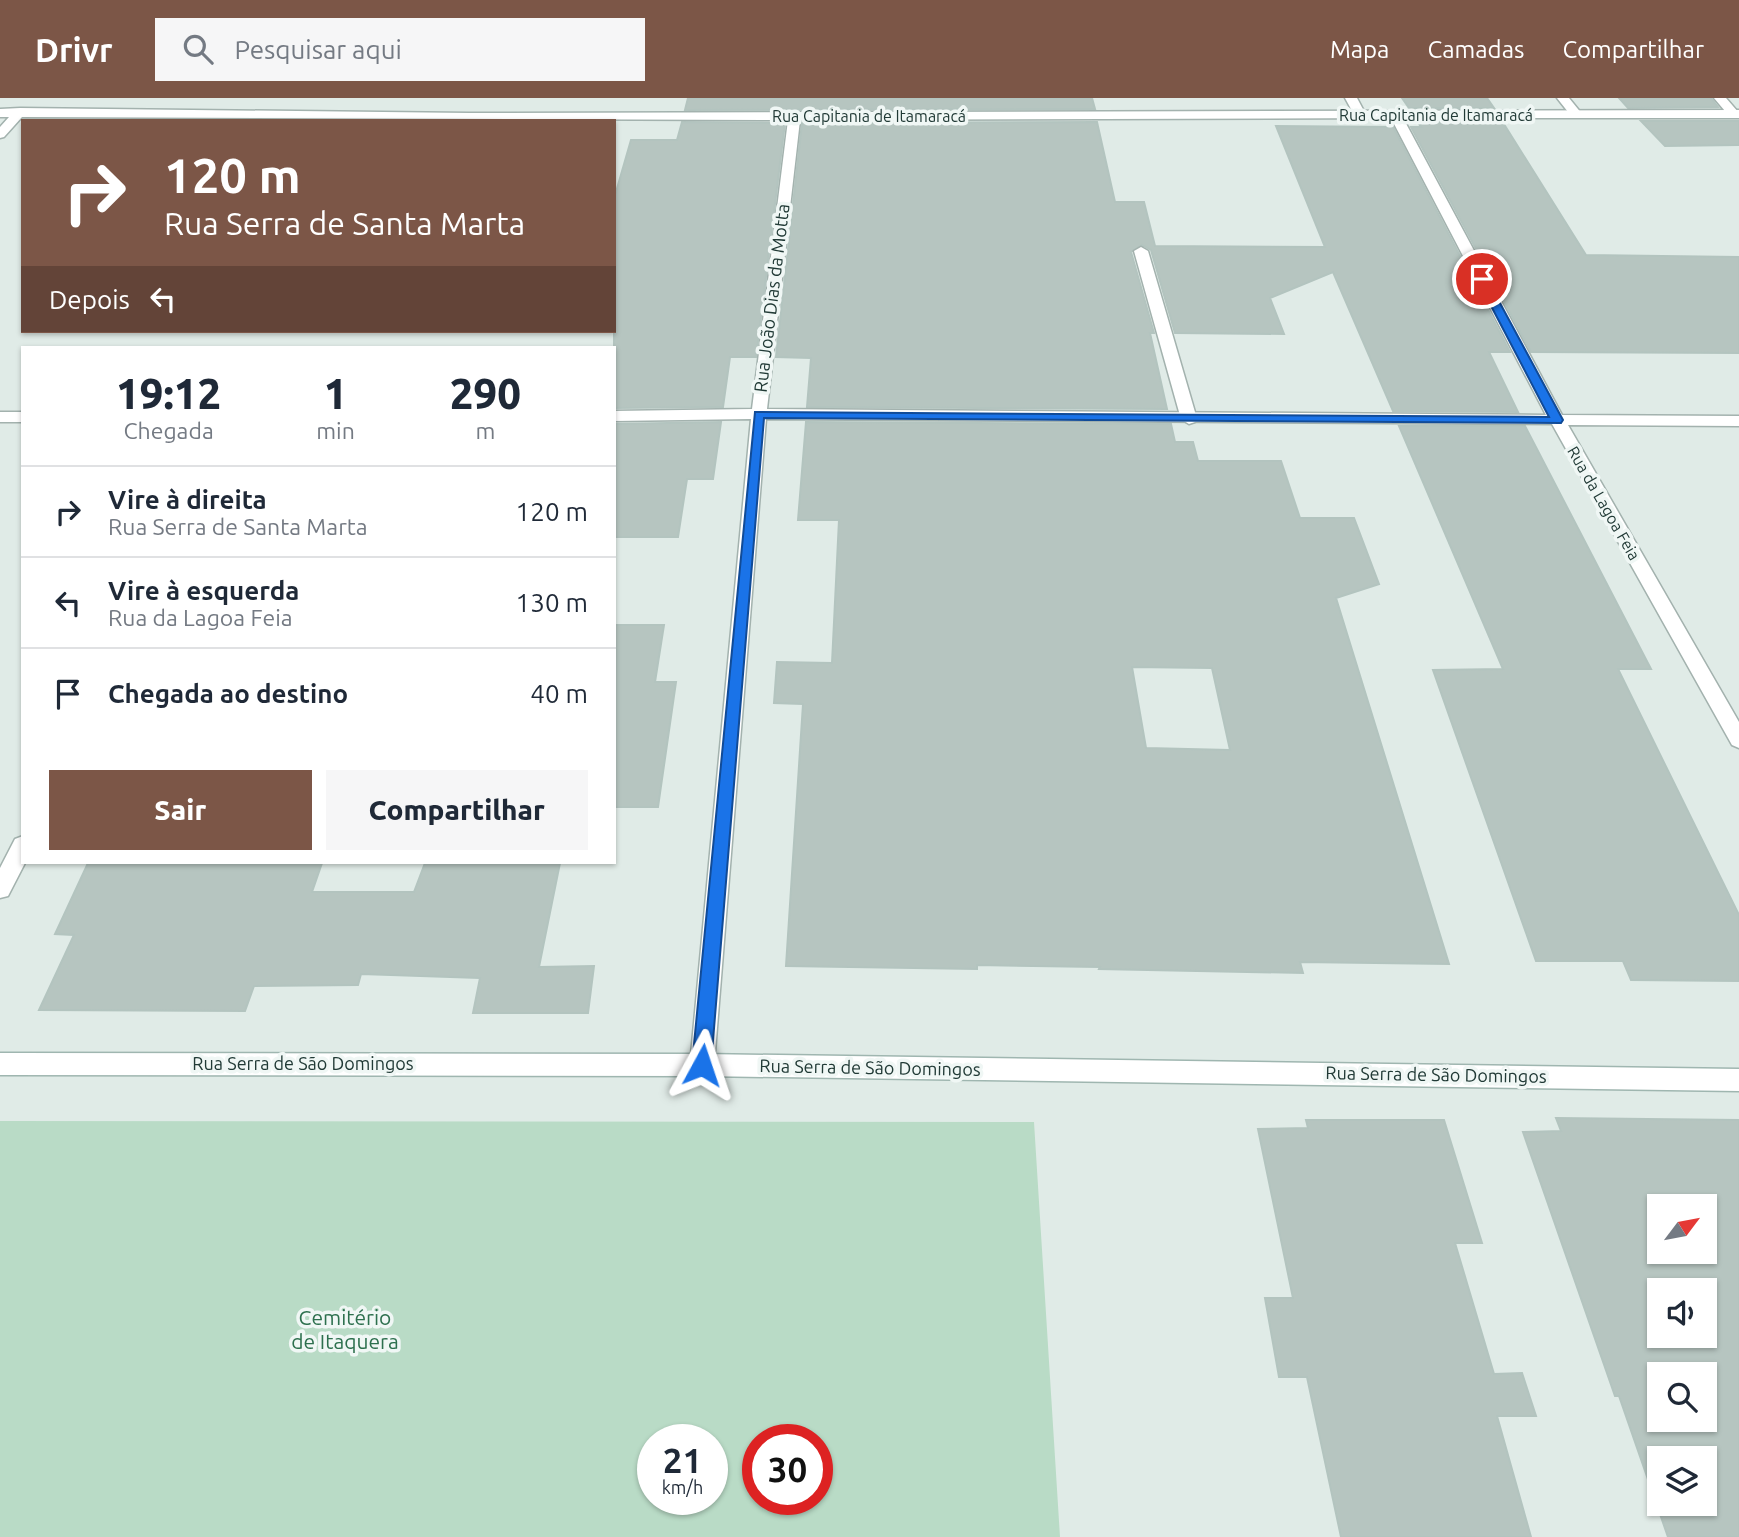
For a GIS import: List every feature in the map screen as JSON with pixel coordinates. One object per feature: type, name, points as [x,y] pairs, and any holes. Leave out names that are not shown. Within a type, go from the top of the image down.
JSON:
[{"type":"street","points":[[1115,98],[1120,115]]},
{"type":"street","points":[[1350,98],[1360,115]]},
{"type":"street","points":[[1563,98],[1576,114]]},
{"type":"street","points":[[1720,98],[1736,114]]},
{"type":"street","points":[[0,134],[20,112]]},
{"type":"street","name":"Rua Capitania de Itamaracá","points":[[0,113],[468,119],[1736,114]]},
{"type":"street","name":"Rua da Lagoa Feia","points":[[1395,115],[1557,420],[1739,740]]},
{"type":"street","name":"Rua João Dias da Motta","points":[[702,1065],[759,414],[794,116]]},
{"type":"street","points":[[1141,251],[1189,419]]},
{"type":"street","points":[[616,416],[759,414],[1739,421]]},
{"type":"street","points":[[0,417],[21,417]]},
{"type":"street","points":[[0,889],[21,849]]},
{"type":"street","name":"Rua Serra de São Domingos","points":[[0,1064],[702,1065],[1739,1080]]},
{"type":"green space","name":"Cemitério de Itaquera","points":[[0,1121],[1034,1122],[1060,1537],[0,1537]]},
{"type":"building","points":[[688,98],[1092,98],[1095,109],[685,110]]},
{"type":"building","points":[[1402,98],[1487,98],[1494,108],[1409,108]]},
{"type":"building","points":[[1619,98],[1711,98],[1718,107],[1628,108]]},
{"type":"building","points":[[1417,121],[1502,121],[1586,255],[1739,257],[1739,353],[1531,352],[1411,127],[1421,127]]},
{"type":"building","points":[[1641,121],[1739,121],[1739,145],[1665,146]]},
{"type":"building","points":[[682,122],[785,123],[756,357],[730,357],[723,407],[616,408],[616,192],[631,140],[677,140]]},
{"type":"building","points":[[1097,122],[1115,202],[1144,202],[1155,246],[1325,247],[1276,126],[1393,127],[1510,352],[1489,352],[1518,412],[1393,411],[1333,272],[1270,298],[1284,334],[1175,333],[1151,250],[1142,245],[1131,252],[1154,333],[1150,333],[1167,409],[807,407],[811,358],[776,357],[802,123]]},
{"type":"building","points":[[721,422],[713,479],[687,479],[678,537],[616,537],[616,424]]},
{"type":"building","points":[[806,422],[1171,424],[1175,442],[1193,442],[1198,461],[1281,461],[1300,518],[1354,518],[1379,584],[1336,598],[1449,964],[1300,962],[1303,973],[977,965],[977,969],[786,966],[803,704],[774,703],[777,662],[832,663],[839,520],[798,520]],"holes":[[[1132,667],[1212,668],[1230,750],[1146,748]]]},
{"type":"building","points":[[1399,426],[1525,426],[1651,669],[1618,669],[1739,915],[1739,981],[1631,980],[1623,961],[1536,961],[1433,670],[1503,669]]},
{"type":"building","points":[[616,625],[664,625],[655,682],[676,682],[658,807],[616,807]]},
{"type":"building","points":[[88,864],[322,864],[312,892],[414,892],[425,864],[560,864],[539,967],[594,966],[588,1013],[473,1013],[480,978],[361,974],[358,985],[254,986],[245,1011],[39,1010],[74,935],[55,934]]},
{"type":"building","points":[[1556,1118],[1739,1120],[1739,1537],[1668,1537],[1661,1516],[1717,1516],[1717,1446],[1647,1446],[1647,1477],[1619,1396],[1615,1396],[1523,1132],[1561,1131]]},
{"type":"building","points":[[1306,1120],[1444,1120],[1482,1243],[1455,1243],[1494,1374],[1522,1373],[1536,1416],[1497,1416],[1531,1537],[1341,1537],[1307,1377],[1279,1377],[1265,1298],[1293,1298],[1258,1129],[1308,1128]]},
{"type":"route","points":[[702,1065],[759,414],[1557,420],[1482,279]]}]
